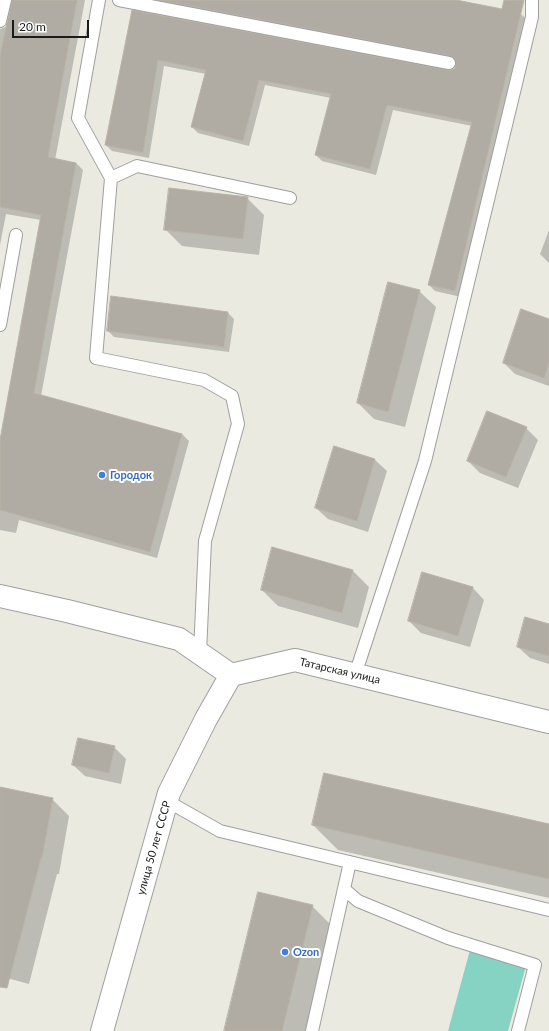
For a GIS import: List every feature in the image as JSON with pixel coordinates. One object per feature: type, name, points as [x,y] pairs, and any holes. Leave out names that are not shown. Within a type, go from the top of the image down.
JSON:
[{"type":"street","points":[[0,596],[67,611],[179,640],[231,675]]},
{"type":"street","name":"Татарская улица","points":[[231,675],[295,660],[549,722]]},
{"type":"street","name":"улица 50 лет СССР","points":[[102,1031],[169,793],[206,719],[231,675]]},
{"type":"lane","points":[[0,20],[5,0]]},
{"type":"lane","points":[[99,0],[78,118],[111,178],[96,358],[204,380],[232,396],[238,424],[205,541],[200,653]]},
{"type":"lane","points":[[119,0],[449,63]]},
{"type":"lane","points":[[355,675],[426,461],[532,17],[532,0]]},
{"type":"lane","points":[[111,178],[137,166],[290,198]]},
{"type":"lane","points":[[0,325],[16,235]]},
{"type":"lane","points":[[167,801],[220,831],[549,910]]},
{"type":"lane","points":[[312,1031],[350,862]]},
{"type":"lane","points":[[344,889],[358,901],[448,938],[535,965],[518,1031]]},
{"type":"shaded area","points":[[470,950],[526,966],[508,1031],[448,1031]]},
{"type":"building","points":[[12,0],[77,0],[48,157],[76,163],[34,393],[182,434],[150,552],[0,510],[0,440],[41,215],[0,207],[0,56]]},
{"type":"building","points":[[159,0],[456,0],[502,9],[504,0],[524,0],[455,291],[428,285],[472,122],[387,105],[370,169],[315,155],[331,94],[259,80],[243,141],[191,127],[206,70],[158,60],[143,153],[105,145],[132,10],[448,70],[455,68],[456,64],[454,58]]},
{"type":"building","points":[[169,188],[248,197],[243,239],[164,230]]},
{"type":"building","points":[[388,282],[420,290],[388,412],[357,403]]},
{"type":"building","points":[[111,296],[228,312],[224,347],[107,331]]},
{"type":"building","points":[[521,309],[549,319],[549,363],[544,378],[503,363]]},
{"type":"building","points":[[487,411],[527,427],[506,477],[467,461]]},
{"type":"building","points":[[334,446],[375,459],[357,521],[315,508]]},
{"type":"building","points":[[272,547],[353,570],[342,613],[261,590]]},
{"type":"building","points":[[422,572],[473,587],[458,636],[408,621]]},
{"type":"building","points":[[525,617],[549,624],[549,656],[517,647]]},
{"type":"building","points":[[78,738],[115,746],[109,773],[72,765]]},
{"type":"building","points":[[324,773],[549,824],[549,879],[312,825]]},
{"type":"building","points":[[0,787],[53,798],[42,858],[7,988],[0,987]]},
{"type":"building","points":[[258,892],[313,905],[282,1031],[224,1031]]},
{"type":"place","name":"Городок","points":[[102,475]]},
{"type":"place","name":"Ozon","points":[[285,952]]}]
